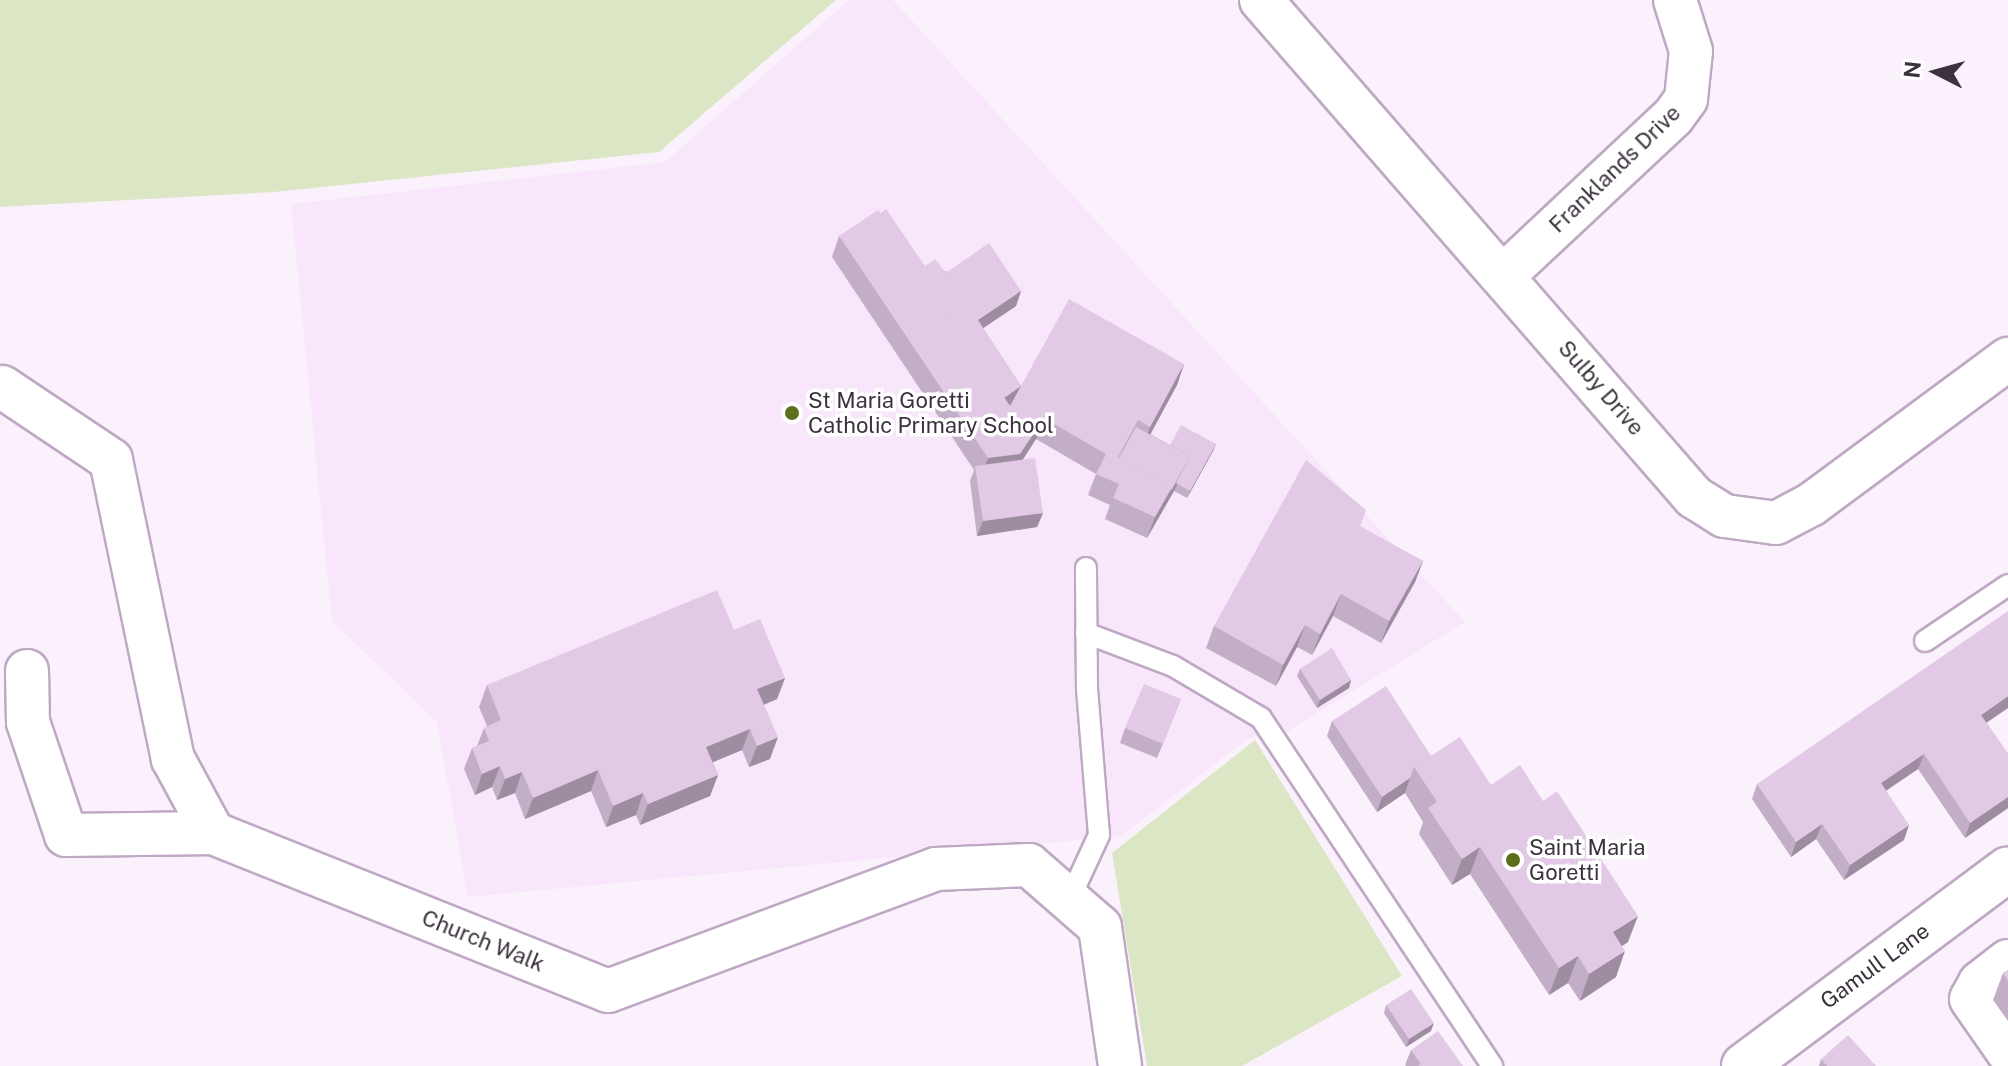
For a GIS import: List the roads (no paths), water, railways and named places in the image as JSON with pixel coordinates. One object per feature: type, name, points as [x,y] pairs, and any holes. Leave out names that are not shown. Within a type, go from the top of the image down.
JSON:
[{"type":"street","name":"Sulby Drive","points":[[1261,0],[1504,275],[1694,497],[1725,516],[1749,523],[1776,523],[1812,504],[2008,359]]},
{"type":"street","name":"Franklands Drive","points":[[1504,275],[1673,117],[1686,99],[1691,51],[1675,0]]},
{"type":"street","points":[[2,387],[111,460],[173,759],[213,833],[66,835],[28,722],[27,671]]},
{"type":"street","name":"Church Walk","points":[[213,833],[608,991],[936,869],[1029,865],[1100,927],[1120,1066]]},
{"type":"street","name":"Gamull Lane","points":[[1744,1066],[2008,869]]},
{"type":"street","points":[[2008,961],[1980,983],[1971,999],[2008,1052]]},
{"type":"lane","points":[[1069,900],[1099,835],[1086,633],[1086,568]]},
{"type":"lane","points":[[1925,641],[2008,585]]},
{"type":"lane","points":[[1086,633],[1173,666],[1261,718],[1492,1066]]},
{"type":"place","name":"St Maria Goretti Catholic Primary School","points":[[792,413]]},
{"type":"place","name":"Saint Maria Goretti","points":[[1513,860]]}]
